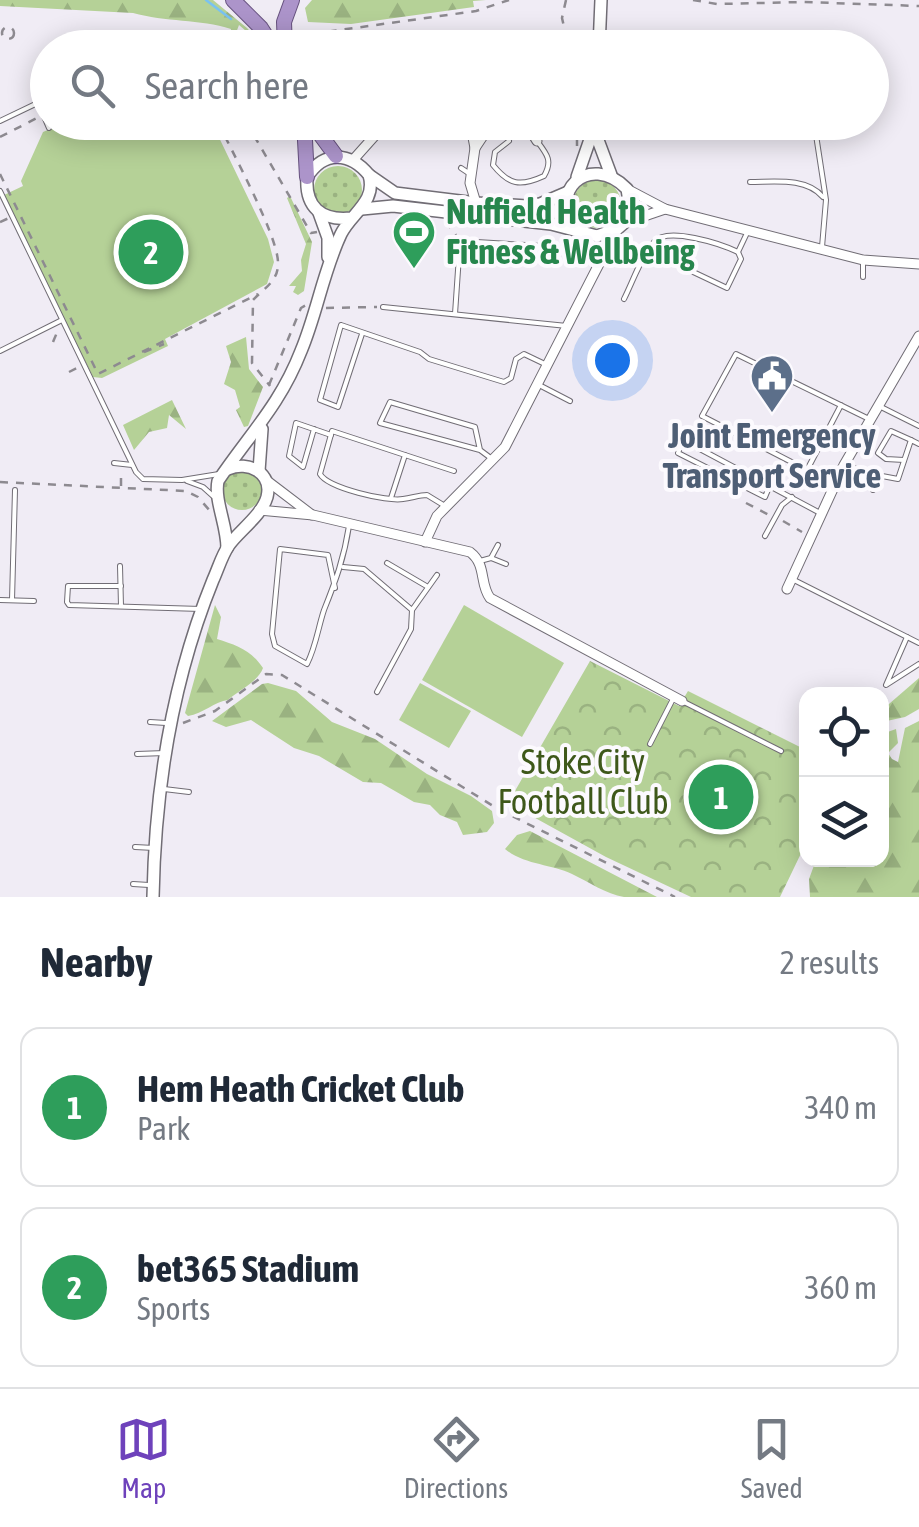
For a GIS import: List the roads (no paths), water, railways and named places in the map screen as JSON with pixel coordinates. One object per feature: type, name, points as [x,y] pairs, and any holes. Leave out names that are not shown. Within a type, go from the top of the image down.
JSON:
[{"type":"highway","points":[[233,0],[262,30]]},
{"type":"highway","points":[[284,30],[292,0]]},
{"type":"highway","points":[[305,140],[308,178]]},
{"type":"highway","points":[[325,140],[336,156]]},
{"type":"main road","points":[[599,30],[600,4]]},
{"type":"main road","points":[[584,233],[571,222],[566,210],[590,140]]},
{"type":"main road","points":[[599,140],[611,175]]},
{"type":"main road","points":[[328,265],[326,232],[308,199],[308,178],[318,163],[336,156],[353,160],[395,194],[476,203],[540,204],[597,172],[611,175],[627,189],[628,214],[621,226],[597,236],[560,225],[393,206],[362,209]]},
{"type":"main road","points":[[153,891],[164,753],[202,608],[226,548],[227,530],[216,487],[280,396],[302,351],[328,265],[351,218],[369,196],[369,176]]},
{"type":"main road","points":[[319,214],[334,219],[351,218]]},
{"type":"main road","points":[[226,548],[268,493],[262,476],[262,425]]},
{"type":"main road","points":[[226,471],[243,465],[262,476]]},
{"type":"main road","points":[[220,504],[239,516],[258,511]]},
{"type":"street","points":[[353,160],[371,140]]},
{"type":"street","points":[[473,140],[474,148]]},
{"type":"street","points":[[476,203],[466,171],[480,140]]},
{"type":"street","points":[[627,189],[665,209],[863,260],[919,264]]},
{"type":"street","points":[[424,542],[431,523],[445,506],[504,446],[621,226],[665,209]]},
{"type":"street","points":[[584,233],[597,266]]},
{"type":"street","points":[[789,584],[844,465],[918,341]]},
{"type":"street","points":[[262,476],[312,515]]},
{"type":"street","points":[[258,511],[312,515],[470,552],[480,561],[490,598],[678,699]]},
{"type":"lane","points":[[0,120],[30,107]]},
{"type":"lane","points":[[817,140],[826,200],[821,249]]},
{"type":"lane","points":[[509,141],[495,152],[492,165],[506,180],[517,184],[544,176],[550,166],[550,158],[538,141]]},
{"type":"lane","points":[[750,182],[800,183],[814,187],[826,200]]},
{"type":"lane","points":[[0,191],[132,465],[143,479],[182,480],[226,471]]},
{"type":"lane","points":[[738,252],[748,230]]},
{"type":"lane","points":[[624,299],[656,239],[667,234],[720,244],[738,252],[741,259],[727,288],[689,270]]},
{"type":"lane","points":[[455,314],[460,240],[543,246]]},
{"type":"lane","points":[[863,260],[863,277]]},
{"type":"lane","points":[[383,307],[567,326]]},
{"type":"lane","points":[[0,350],[62,320]]},
{"type":"lane","points":[[362,334],[338,406],[320,400],[341,324],[504,382],[511,378],[516,359],[524,354],[547,364]]},
{"type":"lane","points":[[842,406],[807,470],[702,416],[736,354],[871,420]]},
{"type":"lane","points":[[536,384],[570,401]]},
{"type":"lane","points":[[480,450],[475,428],[405,406],[390,402],[380,423],[480,450],[492,459]]},
{"type":"lane","points":[[879,406],[919,426]]},
{"type":"lane","points":[[314,429],[303,468],[290,458],[296,424],[314,429],[331,435]]},
{"type":"lane","points":[[904,460],[886,459],[878,454],[891,431],[919,444]]},
{"type":"lane","points":[[445,506],[428,495],[391,498],[340,488],[323,480],[320,474],[332,432],[454,470]]},
{"type":"lane","points":[[770,485],[765,497],[678,453],[683,440],[792,496],[822,514]]},
{"type":"lane","points":[[871,479],[898,479],[910,440]]},
{"type":"lane","points":[[391,498],[405,455]]},
{"type":"lane","points":[[114,463],[132,465]]},
{"type":"lane","points":[[844,465],[875,482],[873,490]]},
{"type":"lane","points":[[182,480],[203,487],[220,504]]},
{"type":"lane","points":[[12,600],[15,490]]},
{"type":"lane","points":[[765,536],[782,505],[792,496]]},
{"type":"lane","points":[[335,588],[328,555],[280,549],[272,634],[275,646],[307,664],[335,588],[342,566],[349,526]]},
{"type":"lane","points":[[492,558],[498,545]]},
{"type":"lane","points":[[480,561],[492,558],[506,564]]},
{"type":"lane","points":[[386,562],[428,588]]},
{"type":"lane","points":[[120,566],[121,606]]},
{"type":"lane","points":[[342,566],[364,569],[412,610]]},
{"type":"lane","points":[[377,692],[411,628],[412,610],[436,575]]},
{"type":"lane","points":[[789,584],[919,643]]},
{"type":"lane","points":[[120,586],[68,586],[67,602],[202,608]]},
{"type":"lane","points":[[0,600],[34,601]]},
{"type":"lane","points":[[907,637],[886,684],[919,664]]},
{"type":"lane","points":[[650,744],[678,699],[781,751]]},
{"type":"lane","points":[[150,722],[171,723]]},
{"type":"lane","points":[[137,754],[164,753]]},
{"type":"lane","points":[[160,788],[189,792]]},
{"type":"lane","points":[[135,847],[154,848]]},
{"type":"lane","points":[[133,884],[153,891]]},
{"type":"waterway","points":[[206,0],[231,19]]},
{"type":"place","name":"bet365 Stadium","points":[[151,252]]},
{"type":"place","name":"Nuffield Health Fitness & Wellbeing","points":[[414,270]]},
{"type":"place","name":"Joint Emergency Transport Service","points":[[772,414]]},
{"type":"place","name":"Hem Heath Cricket Club","points":[[721,797]]},
{"type":"park label","name":"Stoke City Football Club","points":[[583,782]]}]
